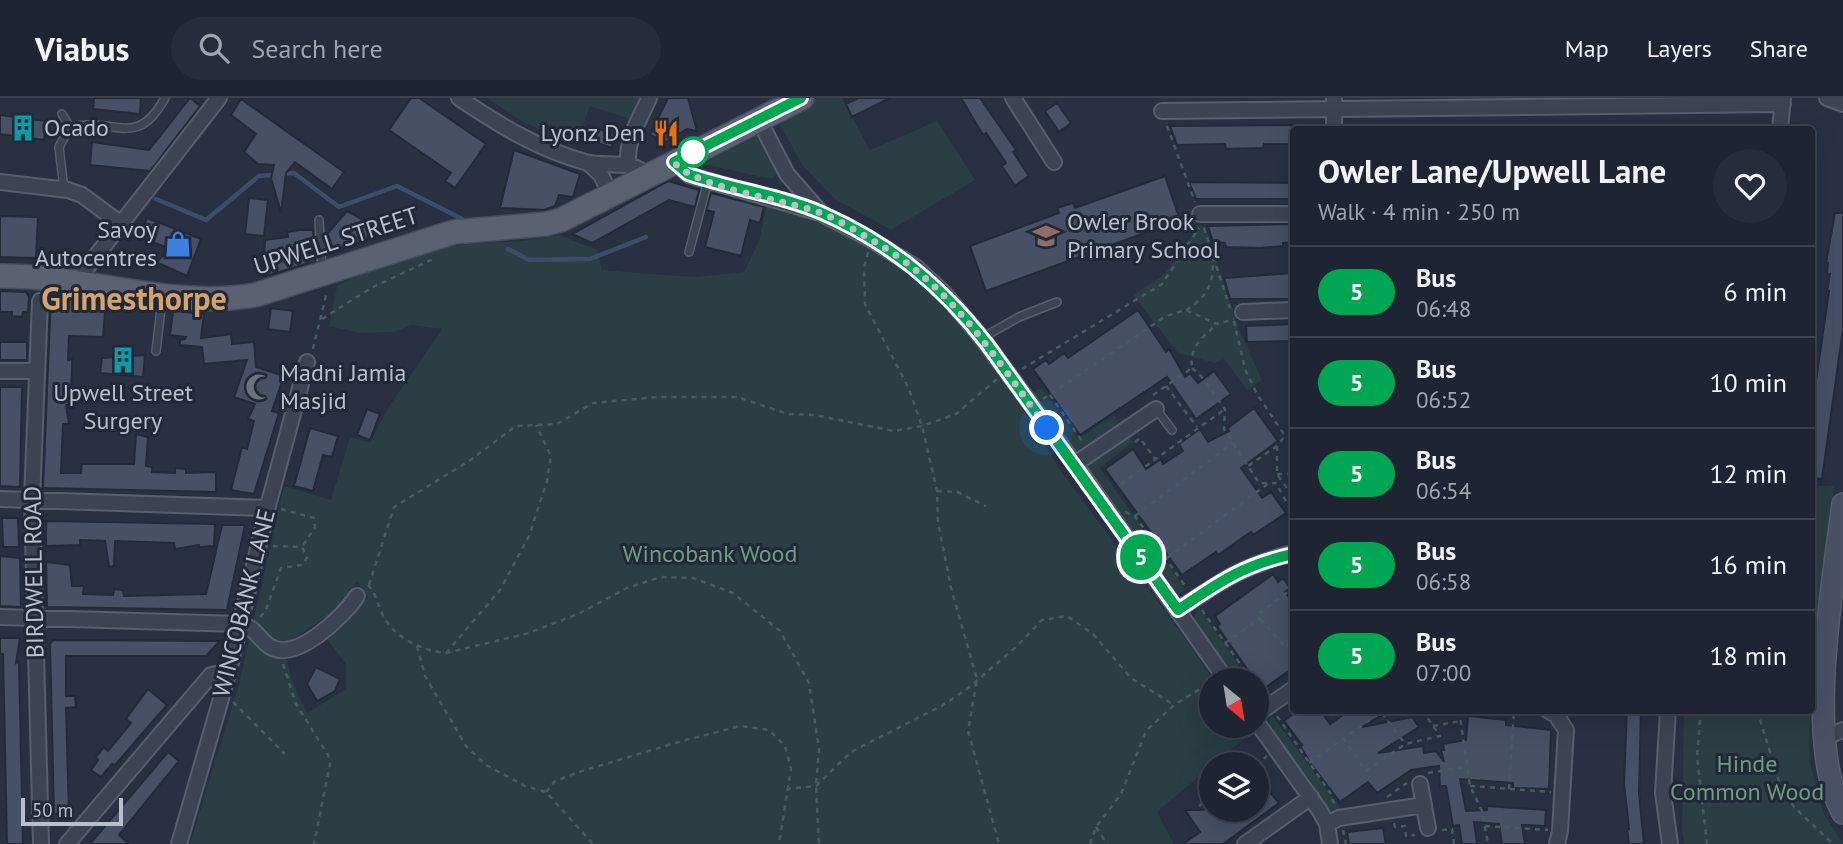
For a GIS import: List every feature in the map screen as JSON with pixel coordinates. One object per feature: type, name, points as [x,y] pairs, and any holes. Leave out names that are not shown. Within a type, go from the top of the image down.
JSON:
[{"type":"main road","name":"UPWELL STREET","points":[[0,276],[75,283],[162,296],[232,299],[271,291],[454,232],[554,222],[571,216],[611,196],[638,171],[674,162],[802,98]]},
{"type":"main road","points":[[1843,504],[1836,612],[1824,699],[1833,734],[1828,769],[1843,813]]},
{"type":"street","points":[[75,283],[219,98]]},
{"type":"street","points":[[459,98],[521,138],[588,163],[638,171]]},
{"type":"street","points":[[638,171],[627,155],[649,98]]},
{"type":"street","points":[[1013,98],[1054,162]]},
{"type":"street","points":[[1827,98],[1843,104]]},
{"type":"street","points":[[1162,111],[1334,104],[1783,101],[1780,126]]},
{"type":"street","points":[[1334,104],[1334,126]]},
{"type":"street","points":[[758,118],[787,174],[820,213]]},
{"type":"street","points":[[674,162],[682,171],[713,183],[820,213],[917,268],[944,293],[982,338],[1075,464],[1218,668]]},
{"type":"street","points":[[588,163],[601,175],[611,196]]},
{"type":"street","points":[[776,200],[785,190],[787,174]]},
{"type":"street","points":[[0,182],[64,189],[82,195],[121,224]]},
{"type":"street","points":[[1200,214],[1290,214]]},
{"type":"street","name":"BIRDWELL ROAD","points":[[40,301],[32,499],[41,844]]},
{"type":"street","points":[[1238,316],[1290,310]]},
{"type":"street","name":"WINCOBANK LANE","points":[[179,844],[220,698],[245,625],[267,508],[307,362]]},
{"type":"street","points":[[0,371],[36,371]]},
{"type":"street","points":[[1075,464],[1156,409]]},
{"type":"street","points":[[0,499],[267,508]]},
{"type":"street","points":[[1178,610],[1228,575],[1263,560],[1290,555]]},
{"type":"street","points":[[0,617],[245,625],[270,646],[281,650],[291,649],[333,625],[357,596]]},
{"type":"street","points":[[67,844],[211,675],[229,671]]},
{"type":"street","points":[[1270,706],[1290,691]]},
{"type":"street","points":[[1554,714],[1566,730],[1559,837]]},
{"type":"street","points":[[1668,714],[1663,793],[1670,844]]},
{"type":"street","points":[[1268,738],[1311,797],[1333,821],[1330,844]]},
{"type":"street","points":[[1420,784],[1428,831]]},
{"type":"street","points":[[1245,844],[1311,797]]},
{"type":"street","points":[[1333,821],[1424,805]]},
{"type":"lane","points":[[64,189],[59,147],[70,127],[87,123],[134,129],[143,126],[156,115],[165,98]]},
{"type":"lane","points":[[62,114],[70,127]]},
{"type":"lane","points":[[689,252],[713,183]]},
{"type":"lane","points":[[319,220],[325,273]]},
{"type":"lane","points":[[156,351],[162,296]]},
{"type":"lane","points":[[982,338],[1019,317],[1057,302]]},
{"type":"lane","points":[[1156,409],[1172,430]]},
{"type":"path","points":[[1162,111],[1238,316],[1245,369],[1257,394],[1285,436],[1277,446],[1248,466]]},
{"type":"path","points":[[819,844],[816,786],[820,750],[808,683],[780,631],[733,593],[693,578],[661,577],[627,588],[580,613],[529,632],[481,646],[446,653],[433,652],[400,636],[385,619],[369,585],[394,507],[470,461],[516,426],[557,424],[593,403],[658,397],[737,397],[788,414],[815,415],[894,430],[922,426],[956,414],[1008,374],[1162,284],[1199,229],[1200,214]]},
{"type":"path","points":[[870,239],[864,268],[865,304],[881,338],[891,351],[922,426],[937,491],[938,522],[951,588],[977,679],[968,731],[999,844]]},
{"type":"path","points":[[1031,406],[1166,316],[1186,310],[1197,303],[1213,281],[1213,253]]},
{"type":"path","points":[[322,319],[371,288],[436,257]]},
{"type":"path","points":[[307,362],[322,319],[325,273]]},
{"type":"path","points":[[1186,310],[1217,324]]},
{"type":"path","points":[[1238,316],[1217,324],[1203,336],[1192,353],[1192,368],[1226,409],[1224,429],[1259,483],[1276,483],[1290,507]]},
{"type":"path","points":[[1156,409],[1149,398],[1192,368]]},
{"type":"path","points":[[1166,386],[1197,427]]},
{"type":"path","points":[[1050,395],[1091,453]]},
{"type":"path","points":[[1121,484],[1197,427],[1208,423],[1226,409]]},
{"type":"path","points":[[446,653],[500,590],[529,536],[547,481],[551,457],[536,425]]},
{"type":"path","points":[[1109,441],[1132,443],[1140,439],[1155,459]]},
{"type":"path","points":[[1135,516],[1233,443]]},
{"type":"path","points":[[1277,446],[1277,474],[1290,493]]},
{"type":"path","points":[[1277,474],[1290,474]]},
{"type":"path","points":[[1166,559],[1269,483]]},
{"type":"path","points":[[937,491],[957,492],[986,506]]},
{"type":"path","points":[[1102,503],[1135,516],[1243,668]]},
{"type":"path","points":[[295,513],[314,518],[315,527],[302,547]]},
{"type":"path","points":[[258,547],[283,544],[302,547]]},
{"type":"path","points":[[245,625],[265,612],[281,568],[302,565],[307,558],[302,547]]},
{"type":"path","points":[[357,596],[364,586],[369,585]]},
{"type":"path","points":[[1290,590],[1257,615],[1284,647],[1290,642]]},
{"type":"path","points":[[786,789],[816,786],[851,752],[943,705],[1016,647],[1042,620],[1067,616],[1093,635],[1131,678],[1174,705]]},
{"type":"path","points":[[1225,643],[1260,618]]},
{"type":"path","points":[[416,644],[425,676],[466,746],[486,765],[525,786],[546,792],[593,844]]},
{"type":"path","points":[[281,650],[284,670],[296,704],[328,755],[330,764],[314,844]]},
{"type":"path","points":[[1090,844],[1096,827],[1121,794],[1146,731],[1174,705],[1199,689]]},
{"type":"path","points":[[220,698],[235,703],[285,754]]},
{"type":"path","points":[[1270,706],[1331,794],[1333,821],[1346,844]]},
{"type":"path","points":[[1309,763],[1376,714]]},
{"type":"path","points":[[1382,714],[1405,744]]},
{"type":"path","points":[[1343,738],[1366,771],[1405,744],[1440,736],[1425,714]]},
{"type":"path","points":[[1459,714],[1470,786],[1482,811],[1488,844]]},
{"type":"path","points":[[1509,789],[1514,714]]},
{"type":"path","points":[[1701,714],[1698,757],[1707,844]]},
{"type":"path","points":[[1758,714],[1781,788],[1795,808],[1833,844]]},
{"type":"path","points":[[1433,726],[1460,721]]},
{"type":"path","points":[[546,792],[555,781],[582,771],[740,726],[769,730],[785,746],[791,769],[779,844]]},
{"type":"path","points":[[1470,786],[1563,793]]},
{"type":"path","points":[[1394,820],[1395,827],[1405,826],[1406,836],[1452,829],[1454,844]]},
{"type":"path","points":[[1485,826],[1559,837]]},
{"type":"path","points":[[1096,827],[1107,844]]},
{"type":"green space","points":[[487,98],[639,98],[630,119],[590,106],[577,143],[525,123]]},
{"type":"green space","points":[[816,98],[842,98],[870,150],[937,121],[975,180],[891,230],[835,199],[803,166],[776,118]]},
{"type":"green space","points":[[753,130],[761,138],[778,173],[771,179],[698,163]]},
{"type":"green space","name":"Wincobank Wood","points":[[767,203],[821,221],[872,248],[918,281],[969,333],[1042,439],[1060,470],[1205,668],[1199,668],[1199,738],[1245,738],[1229,752],[1199,752],[1199,777],[1157,812],[1174,844],[190,844],[239,684],[284,486],[331,500],[350,437],[370,443],[388,408],[442,329],[412,325],[393,332],[360,333],[329,326],[337,286],[403,253],[559,235],[597,250],[602,270],[694,277],[744,272],[759,241]],"holes":[[[357,581],[368,597],[326,638],[346,664],[346,689],[307,713],[292,681],[286,656],[294,638],[335,611]]]},
{"type":"green space","points":[[1199,225],[1205,227],[1239,329],[1262,380],[1247,390],[1224,359],[1215,363],[1178,353],[1133,295],[1165,274]]},
{"type":"green space","points":[[1042,388],[1078,439],[1114,415],[1133,442],[1100,468],[1186,590],[1177,595],[1171,591],[1029,392]]},
{"type":"green space","points":[[1815,486],[1834,486],[1815,641]]},
{"type":"green space","points":[[1198,606],[1240,668],[1228,668],[1194,621]]},
{"type":"green space","points":[[1271,714],[1342,810],[1332,814],[1269,727]]},
{"type":"green space","name":"Hinde Common Wood","points":[[1684,714],[1810,714],[1809,759],[1823,812],[1843,844],[1684,844]]},
{"type":"building","points":[[94,98],[141,98],[140,114],[93,109]]},
{"type":"building","points":[[190,98],[200,106],[150,171],[90,165],[92,142],[149,150]]},
{"type":"building","points":[[411,98],[419,98],[486,144],[455,188],[445,181],[451,173],[389,130]]},
{"type":"building","points":[[668,98],[688,98],[697,131],[687,129],[659,146],[655,137],[650,135]]},
{"type":"building","points":[[858,98],[890,98],[852,117],[846,104]]},
{"type":"building","points":[[961,98],[980,98],[1016,150],[1013,152],[1029,176],[1015,186],[1002,166],[1006,163],[986,133],[983,135]]},
{"type":"building","points":[[241,99],[344,172],[332,189],[295,162],[286,173],[281,213],[271,178],[274,165],[258,164],[244,152],[256,134],[231,115]]},
{"type":"building","points":[[1057,103],[1071,123],[1059,132],[1045,111]]},
{"type":"building","name":"Ocado","points":[[0,115],[46,121],[44,140],[0,134]]},
{"type":"building","points":[[588,125],[616,135],[611,148],[583,137]]},
{"type":"building","points":[[1293,125],[1290,126],[1290,144],[1226,149],[1225,144],[1177,145],[1170,126]]},
{"type":"building","points":[[514,150],[580,174],[573,197],[559,195],[555,206],[544,210],[500,208]]},
{"type":"building","points":[[1165,176],[1180,220],[986,291],[970,246],[1059,213],[1057,208],[1073,203],[1075,208]]},
{"type":"building","points":[[668,181],[699,190],[695,207],[669,200],[592,243],[572,234]]},
{"type":"building","points":[[1189,182],[1290,183],[1290,199],[1196,199]]},
{"type":"building","points":[[711,193],[764,207],[760,223],[750,220],[741,256],[705,247],[714,212],[706,210]]},
{"type":"building","points":[[249,198],[268,200],[264,236],[245,234]]},
{"type":"building","points":[[347,211],[369,223],[367,240],[327,253],[326,235]]},
{"type":"building","points":[[1835,213],[1843,213],[1843,329],[1822,479],[1815,478],[1815,387],[1829,291],[1830,274],[1827,274],[1826,263]]},
{"type":"building","points":[[0,216],[38,217],[36,258],[0,257]]},
{"type":"building","name":"Savoy Autocentres","points":[[147,218],[201,239],[187,276],[156,262],[171,249],[139,237]]},
{"type":"building","points":[[1290,224],[1290,242],[1283,243],[1283,246],[1260,248],[1226,247],[1225,243],[1213,242],[1208,226]]},
{"type":"building","points":[[313,230],[315,261],[263,277],[265,240],[288,237],[287,232]]},
{"type":"building","points":[[1290,273],[1290,299],[1230,299],[1224,278]]},
{"type":"building","points":[[0,291],[26,292],[29,297],[28,312],[23,312],[22,317],[12,316],[12,312],[0,312]]},
{"type":"building","points":[[57,295],[87,298],[93,307],[100,300],[106,301],[103,337],[69,336],[68,360],[72,359],[72,371],[70,404],[66,405],[69,424],[63,424],[61,473],[81,473],[82,464],[134,464],[136,434],[148,437],[146,466],[152,467],[152,472],[175,473],[175,468],[186,469],[186,473],[216,472],[216,492],[43,488],[50,319],[52,298]]},
{"type":"building","points":[[271,308],[293,311],[290,332],[268,329]]},
{"type":"building","points":[[1138,310],[1166,352],[1169,349],[1185,377],[1190,373],[1198,383],[1214,371],[1231,394],[1196,419],[1167,377],[1080,435],[1033,369],[1046,360],[1049,364],[1064,353],[1068,358]]},
{"type":"building","points":[[173,311],[204,314],[201,338],[231,334],[232,344],[254,342],[256,367],[284,376],[272,411],[279,413],[254,494],[231,490],[242,447],[247,449],[254,421],[248,419],[255,404],[234,397],[247,360],[204,364],[202,347],[180,345],[180,340],[186,337],[170,335]]},
{"type":"building","points":[[1290,324],[1290,341],[1247,342],[1246,326]]},
{"type":"building","points":[[0,342],[27,342],[27,360],[0,360]]},
{"type":"building","points":[[145,355],[143,377],[100,373],[102,358]]},
{"type":"building","points":[[0,387],[22,387],[20,487],[0,486]]},
{"type":"building","points":[[1254,408],[1278,441],[1241,468],[1262,498],[1271,492],[1286,513],[1253,535],[1251,532],[1218,555],[1216,552],[1182,575],[1105,469],[1133,449],[1146,469],[1161,459],[1163,464],[1183,451],[1179,444],[1200,429],[1208,442],[1229,431],[1228,428]]},
{"type":"building","points":[[367,409],[380,414],[370,440],[357,435]]},
{"type":"building","points":[[310,428],[338,436],[332,457],[323,455],[313,491],[294,486]]},
{"type":"building","points":[[2,518],[18,518],[19,547],[3,547]]},
{"type":"building","points":[[46,521],[215,524],[214,546],[199,545],[175,549],[174,543],[115,541],[114,566],[109,567],[105,541],[80,540],[80,545],[46,546]]},
{"type":"building","points":[[222,525],[245,525],[227,610],[47,607],[46,562],[70,565],[72,586],[84,586],[83,594],[113,595],[114,589],[123,590],[124,596],[206,594]]},
{"type":"building","points":[[0,556],[20,558],[21,607],[0,606]]},
{"type":"building","points":[[1273,574],[1278,582],[1283,578],[1290,588],[1285,592],[1290,599],[1290,670],[1269,685],[1269,668],[1247,668],[1217,626],[1220,624],[1215,616]]},
{"type":"building","points":[[0,638],[20,638],[16,663],[19,662],[23,844],[7,844],[3,654],[0,654]]},
{"type":"building","points":[[53,640],[220,641],[206,656],[66,656],[66,696],[75,696],[76,707],[66,708],[69,813],[54,814],[50,644]]},
{"type":"building","points":[[316,667],[340,679],[335,691],[317,701],[307,684]]},
{"type":"building","points":[[148,689],[167,705],[115,765],[112,764],[101,777],[91,770],[98,760],[96,757],[104,747],[108,751],[131,723],[126,719]]},
{"type":"building","points":[[1293,714],[1323,714],[1330,724],[1344,714],[1383,714],[1362,727],[1412,717],[1419,727],[1378,753],[1423,746],[1424,753],[1436,751],[1444,762],[1441,750],[1444,750],[1443,744],[1466,740],[1468,716],[1506,720],[1506,725],[1551,730],[1549,789],[1513,788],[1513,783],[1460,779],[1466,811],[1487,810],[1487,806],[1546,810],[1545,826],[1522,825],[1525,844],[1502,844],[1499,824],[1474,822],[1477,844],[1462,844],[1459,825],[1453,826],[1446,786],[1440,786],[1439,766],[1411,770],[1377,793],[1368,782],[1340,802],[1311,764],[1300,746],[1302,745],[1284,721]]},
{"type":"building","points":[[1627,714],[1641,714],[1639,793],[1644,844],[1629,844],[1624,783]]},
{"type":"building","points":[[168,752],[179,761],[119,835],[129,844],[90,844]]},
{"type":"building","points":[[1269,791],[1279,803],[1269,810]]},
{"type":"building","points":[[1185,810],[1199,810],[1199,822],[1253,822],[1223,844],[1183,844],[1200,832]]},
{"type":"building","points":[[1383,828],[1386,844],[1349,844],[1347,832]]},
{"type":"waterway","points":[[156,199],[206,220],[259,176],[294,173],[339,207],[397,186],[462,219]]},
{"type":"waterway","points":[[508,249],[529,260],[590,259],[646,237]]},
{"type":"bus line","name":"5","points":[[801,98],[674,162],[688,174],[820,213],[917,268],[944,293],[987,344],[1178,610],[1228,575],[1263,560],[1290,555]]},
{"type":"place","name":"Ocado","points":[[23,128]]},
{"type":"place","name":"Lyonz Den","points":[[666,133]]},
{"type":"place","name":"Owler Brook Primary School","points":[[1046,236]]},
{"type":"place","name":"Savoy Autocentres","points":[[178,244]]},
{"type":"place","name":"Upwell Street Surgery","points":[[123,360]]},
{"type":"place","name":"Madni Jamia Masjid","points":[[259,387]]},
{"type":"district","name":"Grimesthorpe","points":[[134,299]]},
{"type":"route","points":[[693,152],[695,151],[674,162],[682,171],[717,184],[820,213],[917,268],[965,316],[1047,428]]}]
